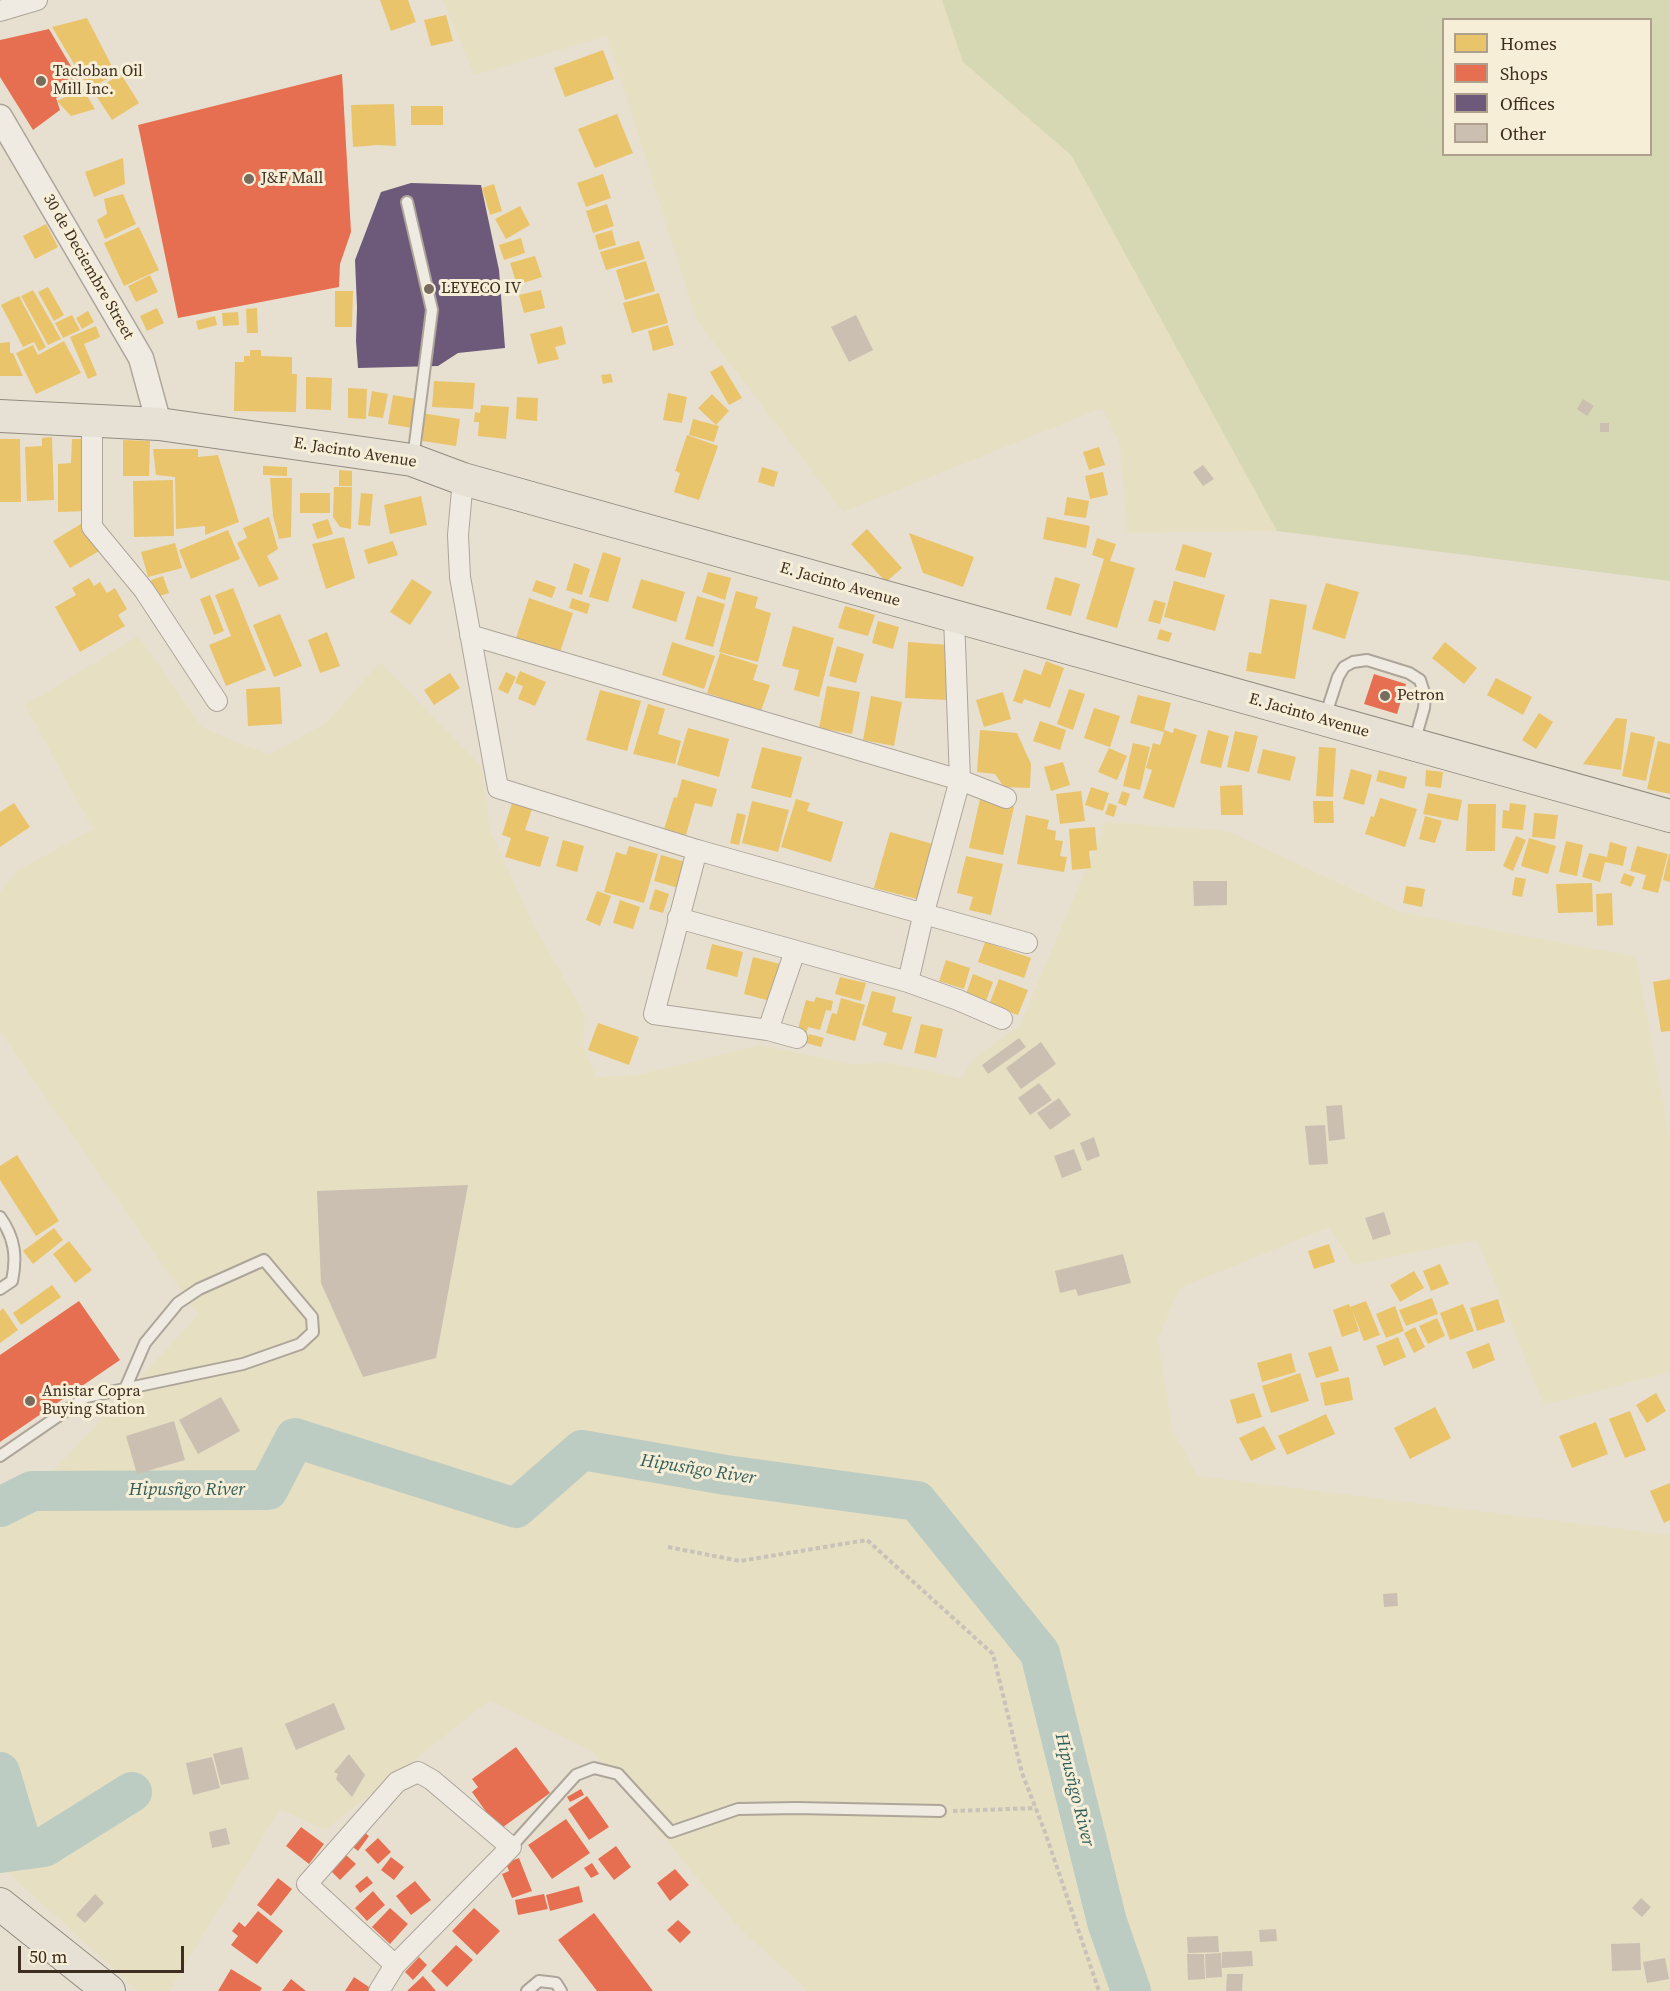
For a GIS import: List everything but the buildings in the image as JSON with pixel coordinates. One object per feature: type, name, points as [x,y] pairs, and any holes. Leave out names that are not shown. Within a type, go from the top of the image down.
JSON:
[{"type":"main road","name":"E. Jacinto Avenue","points":[[0,416],[159,424],[412,460],[463,479],[1670,816]]},
{"type":"main road","points":[[0,1904],[109,1991]]},
{"type":"street","points":[[0,11],[37,0]]},
{"type":"street","name":"30 de Deciembre Street","points":[[0,117],[141,358],[159,424]]},
{"type":"street","points":[[92,420],[92,527],[144,590],[218,701]]},
{"type":"street","points":[[463,479],[458,535],[460,577],[498,788],[697,850],[924,912],[1027,943]]},
{"type":"street","points":[[908,982],[924,912],[960,780],[954,617]]},
{"type":"street","points":[[470,635],[960,780],[1006,798]]},
{"type":"street","points":[[697,850],[654,1014],[768,1030],[797,1038]]},
{"type":"street","points":[[678,918],[908,982],[1002,1019]]},
{"type":"street","points":[[768,1030],[795,951]]},
{"type":"street","points":[[379,1991],[395,1965],[511,1847],[432,1780],[418,1772],[397,1782],[307,1884],[395,1965]]},
{"type":"lane","points":[[407,202],[432,310],[412,460]]},
{"type":"lane","points":[[1324,720],[1338,677],[1344,667],[1353,662],[1367,660],[1409,673],[1420,680],[1425,696],[1424,708],[1413,745]]},
{"type":"lane","points":[[0,1217],[6,1225],[13,1244],[16,1263],[12,1281],[0,1290]]},
{"type":"lane","points":[[0,1456],[86,1397],[125,1389],[243,1364],[300,1344],[313,1332],[312,1317],[264,1260],[199,1289],[178,1303],[145,1343],[125,1389]]},
{"type":"lane","points":[[511,1847],[576,1775],[594,1768],[618,1774],[671,1832],[738,1809],[940,1811]]},
{"type":"lane","points":[[527,1991],[539,1981],[556,1983],[561,1991]]},
{"type":"path","points":[[668,1547],[740,1560],[867,1540],[993,1654],[1022,1773],[1099,1991]]},
{"type":"path","points":[[940,1811],[1036,1808]]},
{"type":"shaded area","points":[[443,0],[942,0],[963,62],[1071,155],[1277,531],[1127,533],[1120,445],[1102,408],[843,512],[696,319],[607,36],[474,75]]},
{"type":"shaded area","points":[[138,636],[203,728],[269,755],[327,722],[380,662],[482,767],[490,830],[533,924],[586,1017],[582,1044],[596,1077],[637,1075],[760,1045],[852,1064],[889,1063],[961,1079],[973,1059],[1020,1025],[1106,822],[1228,831],[1400,912],[1636,957],[1670,1139],[1670,1372],[1544,1405],[1477,1240],[1353,1265],[1329,1227],[1180,1288],[1158,1338],[1172,1429],[1198,1476],[1670,1535],[1670,1991],[808,1991],[740,1929],[592,1751],[490,1700],[325,1830],[280,1809],[169,1991],[138,1991],[0,1866],[0,1528],[198,1315],[0,1032],[0,892],[17,871],[93,829],[25,705]]},
{"type":"green space","points":[[942,0],[1670,0],[1670,581],[1277,531],[1071,155],[963,62]]},
{"type":"waterway","name":"Hipusñgo River","points":[[0,1507],[32,1491],[268,1490],[295,1438],[516,1508],[582,1450],[726,1475],[917,1501],[1040,1653],[1107,1922],[1131,1991]]},
{"type":"waterway","name":"Hipusñgo River","points":[[0,1772],[23,1849]]},
{"type":"waterway","name":"Hipusñgo River","points":[[0,1853],[44,1847],[132,1792]]},
{"type":"place","name":"Tacloban Oil Mill Inc.","points":[[41,81]]},
{"type":"place","name":"J&F Mall","points":[[249,179]]},
{"type":"place","name":"LEYECO IV","points":[[429,289]]},
{"type":"place","name":"Petron","points":[[1385,696]]},
{"type":"place","name":"Anistar Copra Buying Station","points":[[30,1401]]}]
